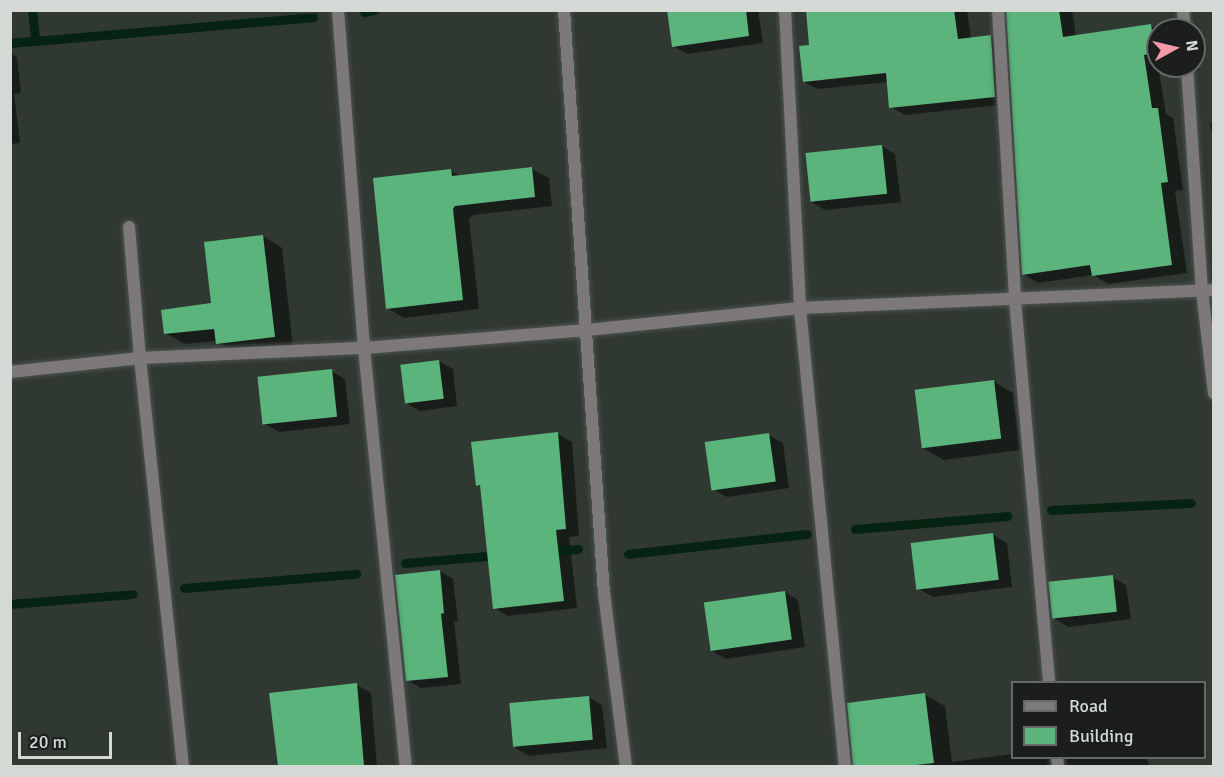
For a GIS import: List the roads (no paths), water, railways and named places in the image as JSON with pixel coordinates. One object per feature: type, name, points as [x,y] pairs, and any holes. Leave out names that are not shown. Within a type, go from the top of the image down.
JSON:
[{"type":"street","points":[[338,10],[364,348],[406,766]]},
{"type":"street","points":[[564,10],[604,593],[626,766]]},
{"type":"street","points":[[785,10],[800,308],[845,766]]},
{"type":"street","points":[[998,10],[1015,300],[1049,681]]},
{"type":"street","points":[[1188,78],[1208,290],[1214,393]]},
{"type":"street","points":[[129,227],[140,358],[183,766]]},
{"type":"street","points":[[10,372],[140,358],[364,348],[587,330],[800,308],[1208,290]]},
{"type":"waterway","points":[[32,10],[35,41],[313,17]]},
{"type":"waterway","points":[[364,12],[374,10]]},
{"type":"waterway","points":[[10,43],[35,41]]},
{"type":"waterway","points":[[1051,510],[1191,503]]},
{"type":"waterway","points":[[855,529],[1007,516]]},
{"type":"waterway","points":[[628,554],[807,534]]},
{"type":"waterway","points":[[548,551],[578,549]]},
{"type":"waterway","points":[[405,563],[498,555]]},
{"type":"waterway","points":[[184,588],[356,574]]},
{"type":"waterway","points":[[10,604],[133,594]]}]
